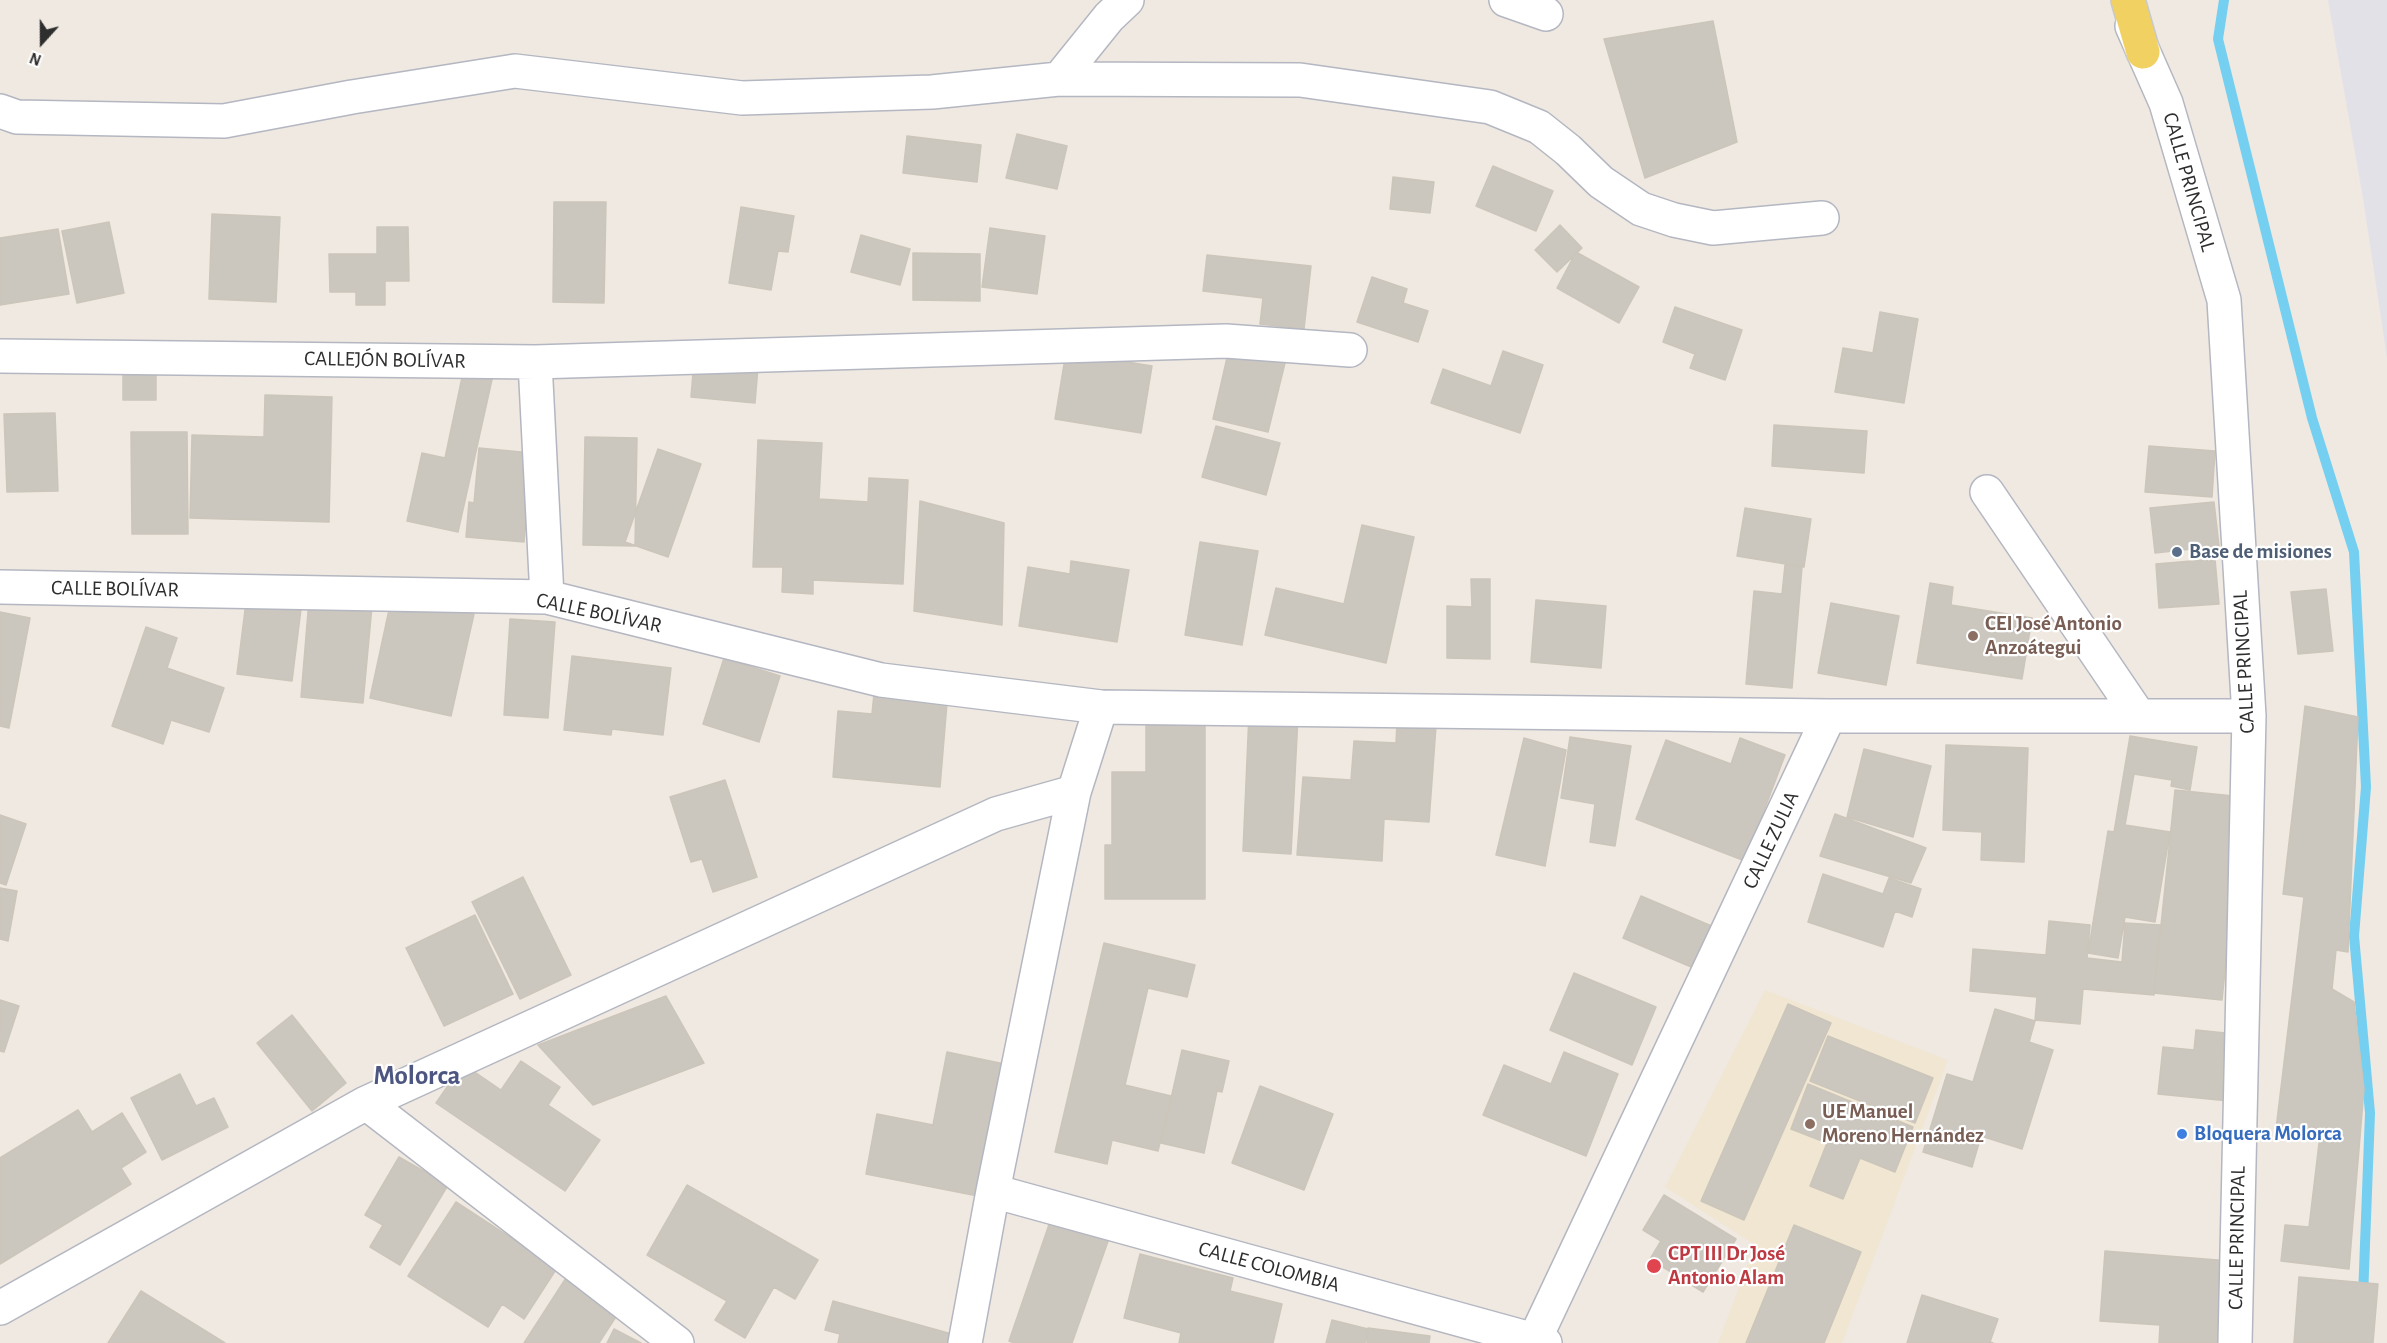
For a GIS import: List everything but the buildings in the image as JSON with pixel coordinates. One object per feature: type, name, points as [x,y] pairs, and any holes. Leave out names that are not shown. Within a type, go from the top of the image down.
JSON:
[{"type":"main road","points":[[2128,0],[2143,52]]},
{"type":"street","points":[[1059,79],[1109,17],[1127,0]]},
{"type":"street","points":[[1506,0],[1546,14]]},
{"type":"street","name":"CALLE PRINCIPAL","points":[[2120,0],[2166,103],[2224,300],[2249,716],[2235,1343]]},
{"type":"street","points":[[0,111],[17,117],[224,121],[352,97],[515,71],[742,98],[932,92],[1059,79],[1300,80],[1490,107],[1539,128],[1568,150],[1601,182],[1641,209],[1674,220],[1713,228],[1822,218]]},
{"type":"street","name":"CALLEJÓN BOLÍVAR","points":[[0,356],[535,362],[1226,341],[1350,350]]},
{"type":"street","points":[[535,362],[547,597]]},
{"type":"street","points":[[1988,492],[2139,716]]},
{"type":"street","name":"CALLE BOLÍVAR","points":[[0,587],[547,597],[881,680],[1101,707],[1829,716]]},
{"type":"street","points":[[965,1343],[993,1191],[1074,792],[1101,707]]},
{"type":"street","points":[[1829,716],[2249,716]]},
{"type":"street","name":"CALLE ZULIA","points":[[1538,1342],[1829,716]]},
{"type":"street","points":[[0,1308],[366,1103],[996,814],[1074,792]]},
{"type":"street","points":[[366,1103],[677,1343]]},
{"type":"street","name":"CALLE COLOMBIA","points":[[993,1191],[1538,1342]]},
{"type":"shaded area","points":[[2328,0],[2387,0],[2387,358],[2363,198]]},
{"type":"shaded area","name":"UE Manuel Moreno Hernández","points":[[1765,990],[1948,1060],[1842,1343],[1718,1343],[1755,1245],[1665,1187]]},
{"type":"waterway","points":[[2224,0],[2218,39],[2312,418],[2354,552],[2366,787],[2354,936],[2370,1113],[2363,1297]]},
{"type":"place","name":"Base de misiones","points":[[2177,552]]},
{"type":"place","name":"CEI José Antonio Anzoátegui","points":[[1973,636]]},
{"type":"place","name":"UE Manuel Moreno Hernández","points":[[1810,1124]]},
{"type":"place","name":"Bloquera Molorca","points":[[2182,1134]]},
{"type":"place","name":"CPT III Dr José Antonio Alam","points":[[1654,1266]]},
{"type":"district","name":"Molorca","points":[[417,1076]]}]
